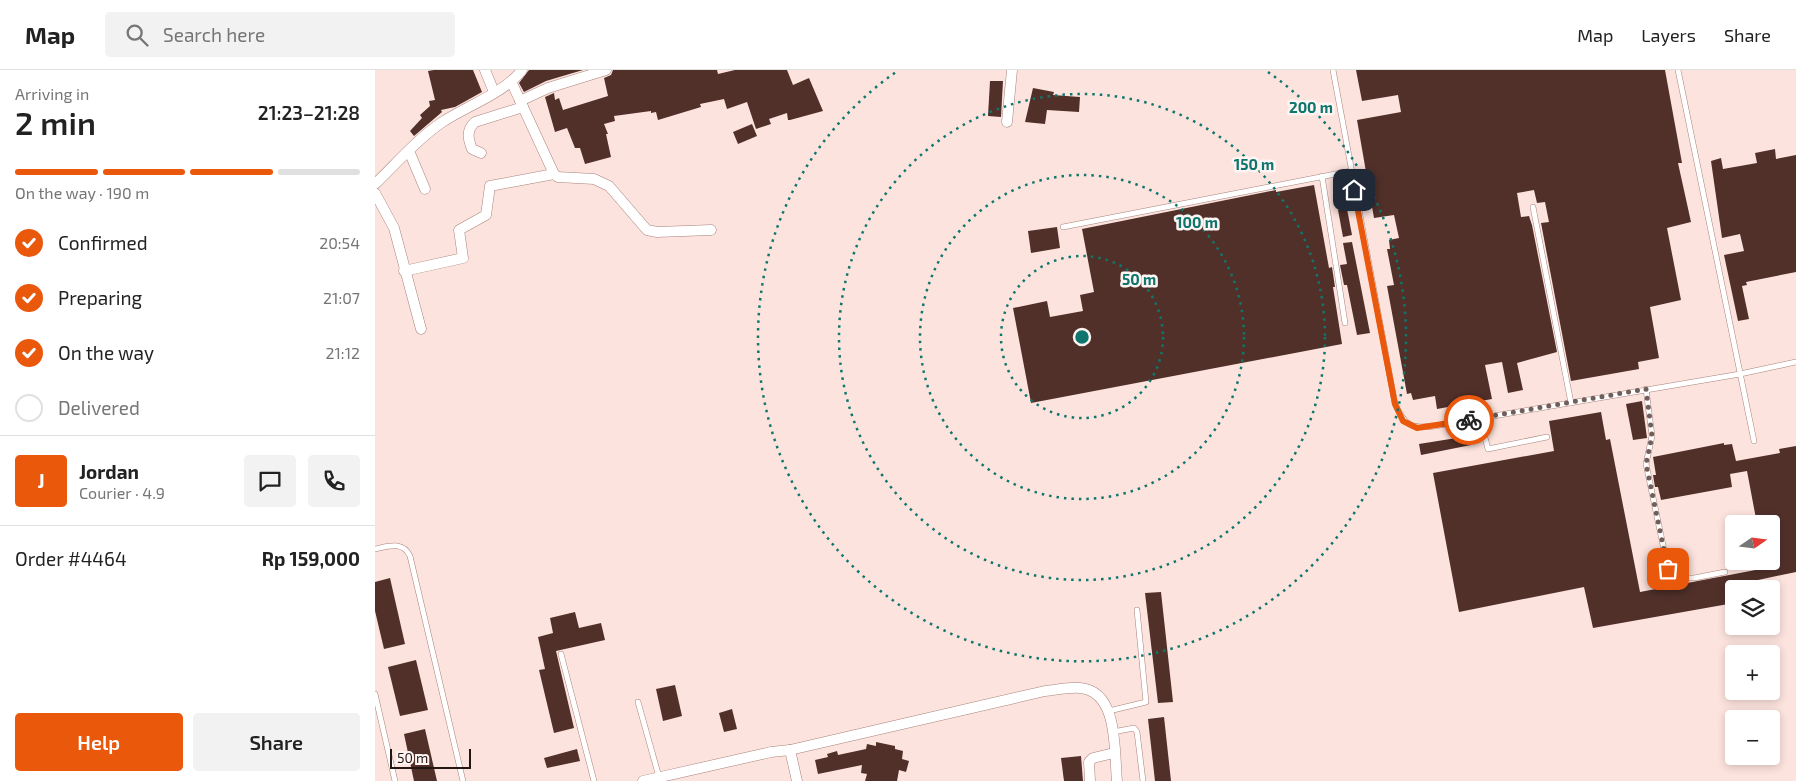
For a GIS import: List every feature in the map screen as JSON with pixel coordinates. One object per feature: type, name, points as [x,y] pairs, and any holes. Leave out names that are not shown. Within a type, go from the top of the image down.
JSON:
[{"type":"street","points":[[485,70],[494,92]]},
{"type":"street","points":[[375,184],[420,139],[439,124],[511,81],[522,70]]},
{"type":"street","points":[[481,153],[471,149],[468,139],[471,126],[475,122],[522,104],[548,88],[606,70]]},
{"type":"street","points":[[1007,122],[1012,70]]},
{"type":"street","points":[[511,81],[554,174],[558,177],[594,179],[609,186],[647,230],[657,232],[711,230]]},
{"type":"street","points":[[409,151],[425,190]]},
{"type":"street","points":[[405,270],[463,258],[459,230],[486,215],[490,186],[554,174]]},
{"type":"street","points":[[375,194],[394,228],[421,329]]},
{"type":"street","points":[[643,781],[771,752],[790,750],[1045,691],[1081,688],[1091,691],[1104,700],[1109,711],[1117,781]]},
{"type":"street","points":[[790,750],[797,781]]},
{"type":"street","points":[[1090,781],[1089,762],[1093,758],[1114,753]]},
{"type":"lane","points":[[1333,70],[1395,404],[1403,421],[1417,428],[1480,419],[1740,374],[1796,362]]},
{"type":"lane","points":[[1678,70],[1754,441]]},
{"type":"lane","points":[[1063,227],[1351,171]]},
{"type":"lane","points":[[1322,176],[1345,323]]},
{"type":"lane","points":[[1533,207],[1571,403]]},
{"type":"lane","points":[[1646,389],[1652,436],[1646,464],[1668,569],[1676,578],[1694,578],[1725,572]]},
{"type":"lane","points":[[1480,419],[1488,449],[1547,437]]},
{"type":"lane","points":[[375,549],[399,545],[406,549],[410,556],[463,781]]},
{"type":"lane","points":[[1109,711],[1146,702],[1137,610]]},
{"type":"lane","points":[[561,654],[594,781]]},
{"type":"lane","points":[[375,694],[395,781]]},
{"type":"lane","points":[[638,702],[659,777]]},
{"type":"lane","points":[[1112,732],[1134,728],[1137,732],[1143,781]]},
{"type":"building","points":[[473,70],[482,92],[455,107],[441,110],[442,112],[414,136],[410,131],[422,118],[420,115],[430,106],[429,101],[435,100],[428,71]]},
{"type":"building","points":[[529,70],[583,70],[546,81],[524,92],[519,83]]},
{"type":"building","points":[[613,70],[717,70],[718,74],[735,70],[787,70],[793,85],[809,78],[823,111],[790,120],[788,120],[787,113],[769,119],[771,124],[756,129],[747,102],[727,109],[724,99],[700,104],[701,107],[658,120],[656,112],[651,113],[651,111],[614,116],[615,121],[604,124],[608,134],[606,134],[611,157],[585,164],[580,148],[575,148],[567,128],[555,132],[545,97],[554,93],[555,100],[559,98],[563,110],[608,96],[604,78],[611,75]]},
{"type":"building","points":[[1356,70],[1665,70],[1682,163],[1678,163],[1691,222],[1667,228],[1681,300],[1650,307],[1659,358],[1638,362],[1639,369],[1571,381],[1541,223],[1549,222],[1545,202],[1537,203],[1534,190],[1517,193],[1521,217],[1529,216],[1532,225],[1557,352],[1517,363],[1523,390],[1508,393],[1502,362],[1485,365],[1492,399],[1437,409],[1435,396],[1413,400],[1411,393],[1407,394],[1387,286],[1394,285],[1387,249],[1390,249],[1389,240],[1399,238],[1394,215],[1374,218],[1357,120],[1401,112],[1398,95],[1362,101]]},
{"type":"building","points":[[990,81],[1003,81],[1001,117],[988,116]]},
{"type":"building","points":[[1033,88],[1054,92],[1053,95],[1080,97],[1079,112],[1047,110],[1045,124],[1025,122]]},
{"type":"building","points":[[752,124],[757,136],[738,144],[733,132]]},
{"type":"building","points":[[1775,149],[1776,159],[1796,155],[1796,272],[1746,282],[1747,285],[1742,286],[1749,319],[1738,321],[1724,255],[1744,251],[1740,234],[1722,238],[1711,161],[1721,158],[1723,169],[1757,163],[1755,153]]},
{"type":"building","points":[[1314,185],[1329,268],[1332,267],[1335,287],[1333,287],[1342,344],[1031,403],[1013,308],[1047,301],[1050,317],[1083,311],[1080,295],[1094,292],[1082,229],[1276,190],[1276,192]]},
{"type":"building","points":[[1347,209],[1352,235],[1343,237],[1338,210]]},
{"type":"building","points":[[1057,227],[1060,248],[1031,253],[1028,231]]},
{"type":"building","points":[[1352,242],[1370,333],[1357,335],[1347,285],[1344,285],[1340,265],[1347,264],[1343,243]]},
{"type":"building","points":[[1642,401],[1647,438],[1633,440],[1626,404]]},
{"type":"building","points":[[1601,412],[1606,440],[1610,439],[1640,592],[1756,570],[1780,570],[1780,515],[1755,515],[1747,471],[1730,474],[1732,487],[1661,500],[1658,487],[1655,487],[1653,475],[1656,475],[1653,457],[1724,443],[1724,445],[1732,444],[1736,461],[1780,453],[1779,449],[1796,446],[1796,572],[1758,580],[1725,580],[1725,605],[1593,628],[1584,587],[1459,612],[1433,473],[1554,451],[1549,421]]},
{"type":"building","points":[[1469,436],[1471,445],[1421,455],[1419,444]]},
{"type":"building","points":[[390,578],[405,644],[384,649],[375,611],[375,582]]},
{"type":"building","points":[[1161,592],[1173,702],[1158,703],[1145,593]]},
{"type":"building","points":[[575,612],[579,628],[601,623],[605,640],[556,651],[574,728],[554,733],[539,670],[545,669],[538,637],[553,633],[550,618]]},
{"type":"building","points":[[416,660],[428,710],[400,716],[388,667]]},
{"type":"building","points":[[675,685],[682,716],[663,721],[656,689]]},
{"type":"building","points":[[732,709],[737,729],[724,732],[719,713]]},
{"type":"building","points":[[1164,717],[1171,781],[1155,781],[1148,719]]},
{"type":"building","points":[[425,729],[437,781],[414,781],[404,734]]},
{"type":"building","points":[[876,742],[895,746],[895,749],[903,751],[902,759],[909,761],[906,772],[899,770],[897,781],[865,781],[867,774],[861,773],[862,765],[818,774],[815,760],[828,757],[827,754],[837,751],[838,755],[866,749],[867,744],[876,746]]},
{"type":"building","points":[[577,749],[580,761],[547,768],[544,758]]},
{"type":"building","points":[[1081,756],[1083,781],[1064,781],[1061,758]]},
{"type":"way so far","points":[[1469,420],[1646,389],[1652,436],[1646,464],[1654,510],[1668,569]]},
{"type":"route","points":[[1354,190],[1395,404],[1403,421],[1417,428],[1469,420]]}]
